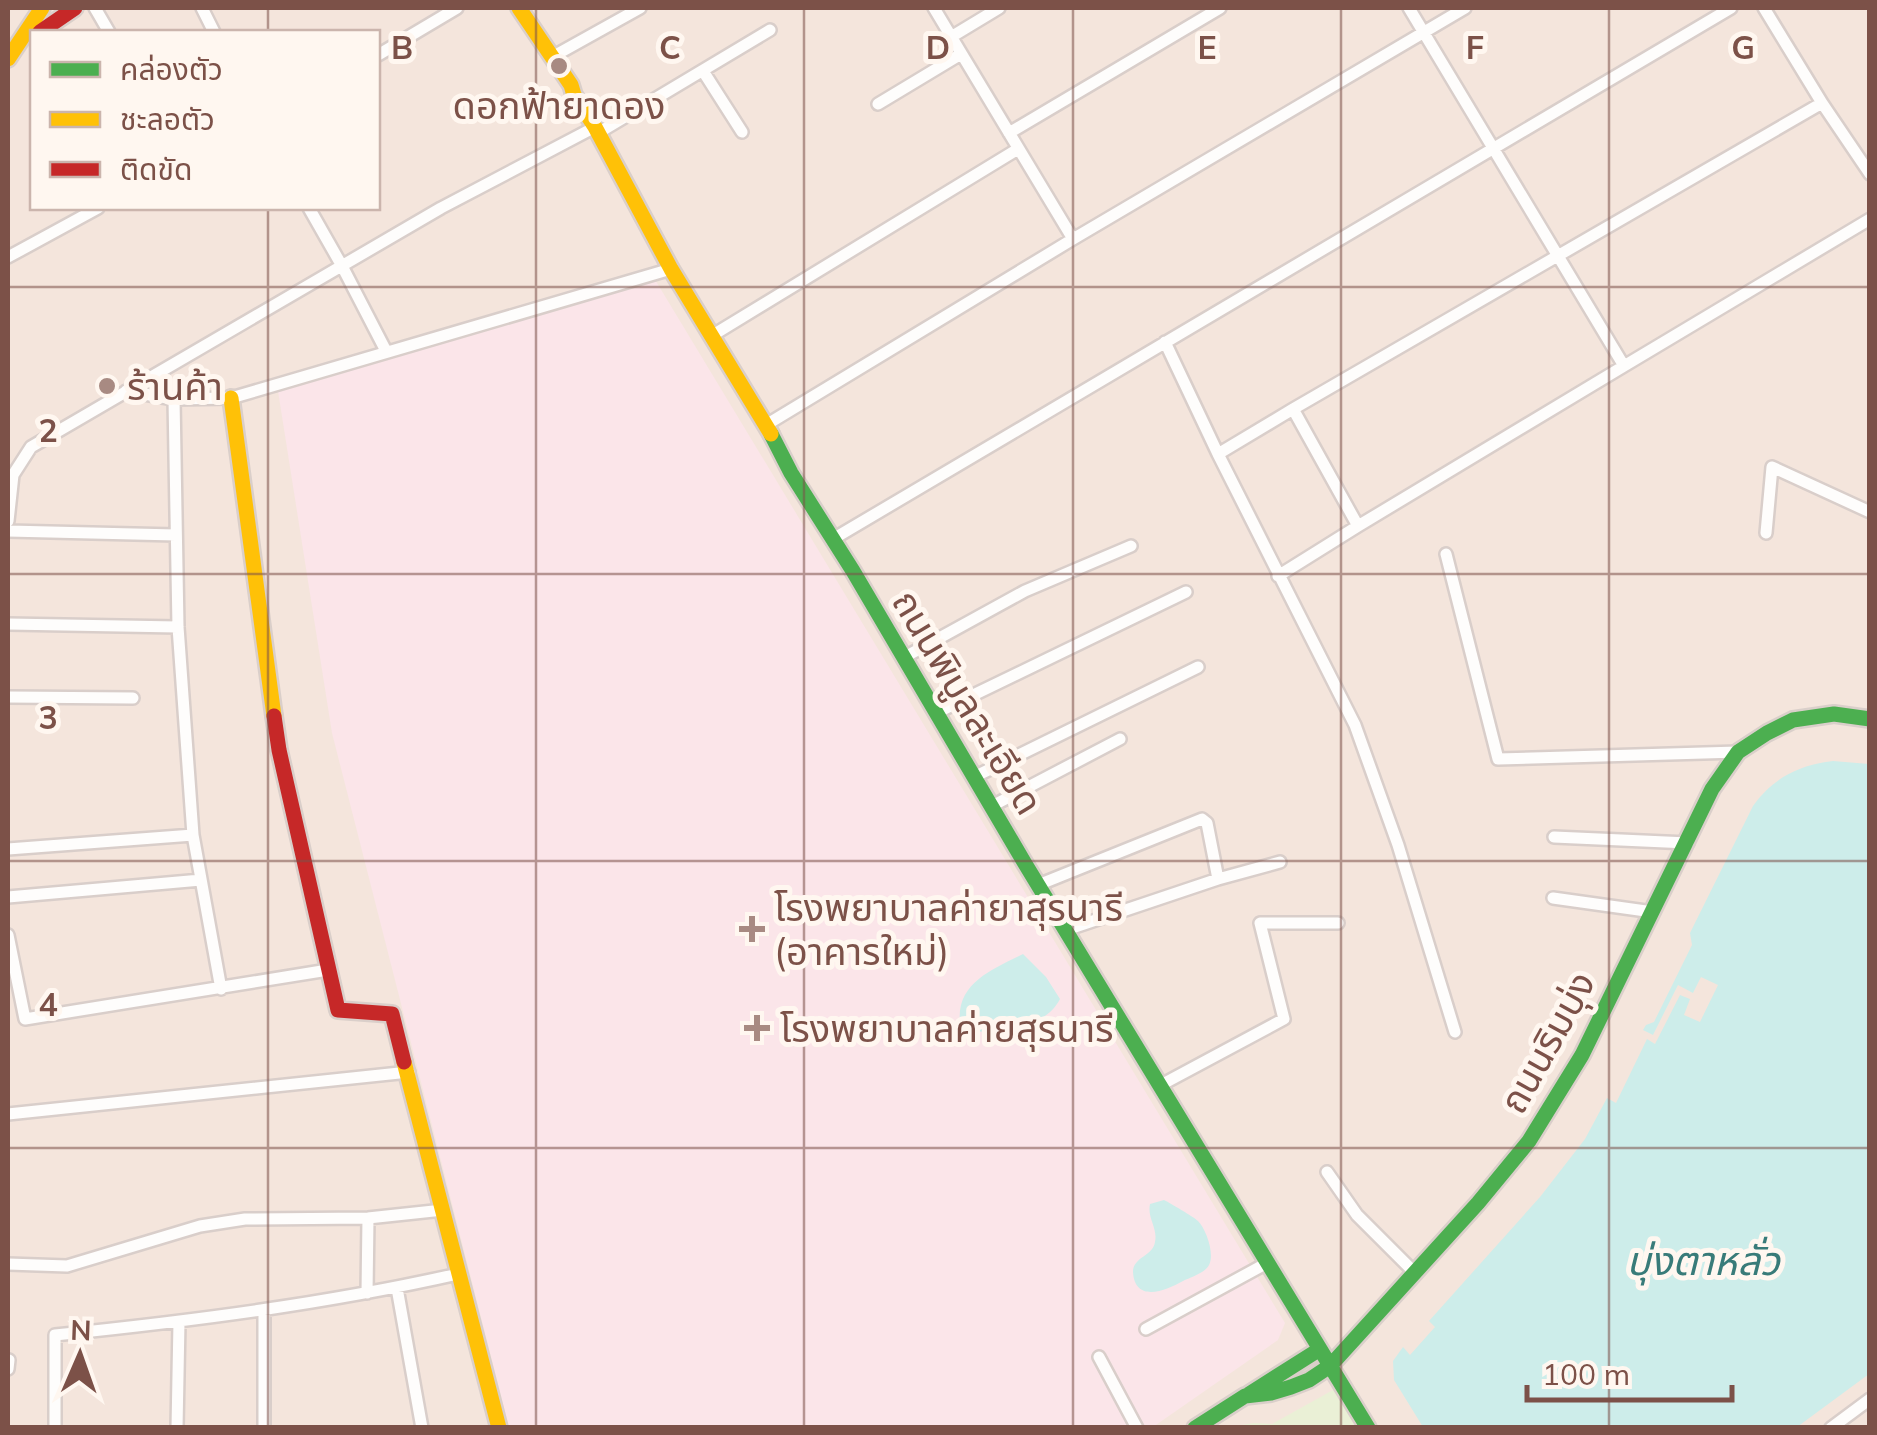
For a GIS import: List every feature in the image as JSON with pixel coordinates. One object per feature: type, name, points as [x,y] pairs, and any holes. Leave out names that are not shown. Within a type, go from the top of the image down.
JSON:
[{"type":"street","points":[[9,56],[42,8]]},
{"type":"street","points":[[43,30],[75,8]]},
{"type":"street","points":[[95,8],[109,30]]},
{"type":"street","points":[[380,54],[456,8]]},
{"type":"street","name":"ถนนพิบูลละเอียด","points":[[519,8],[597,130],[670,268],[791,473],[1368,1428]]},
{"type":"street","points":[[552,57],[640,8]]},
{"type":"street","points":[[934,8],[1073,239]]},
{"type":"street","points":[[951,37],[999,8]]},
{"type":"street","points":[[1009,133],[1220,8]]},
{"type":"street","points":[[1409,8],[1624,366]]},
{"type":"street","points":[[766,425],[1465,8]]},
{"type":"street","points":[[834,540],[1730,8]]},
{"type":"street","points":[[1764,8],[1870,174]]},
{"type":"street","points":[[8,521],[10,475],[31,447],[441,208],[597,130],[770,30]]},
{"type":"street","points":[[9,56],[30,40]]},
{"type":"street","points":[[878,104],[961,54]]},
{"type":"street","points":[[703,71],[742,132]]},
{"type":"street","points":[[1218,454],[1822,103]]},
{"type":"street","points":[[713,336],[1018,148]]},
{"type":"street","points":[[8,257],[94,210]]},
{"type":"street","points":[[310,210],[386,351]]},
{"type":"street","points":[[1278,576],[1870,219]]},
{"type":"street","points":[[126,391],[174,398],[231,398],[670,268]]},
{"type":"street","points":[[1165,342],[1355,726],[1398,845],[1455,1032]]},
{"type":"street","points":[[174,398],[178,627],[193,834],[221,989]]},
{"type":"street","points":[[231,398],[279,750],[338,1010],[392,1014],[499,1428]]},
{"type":"street","points":[[1292,409],[1358,526]]},
{"type":"street","points":[[1766,533],[1772,467],[1870,512]]},
{"type":"street","points":[[8,531],[176,536]]},
{"type":"street","points":[[904,658],[1025,591],[1131,546]]},
{"type":"street","points":[[1446,554],[1498,760],[1738,752]]},
{"type":"street","points":[[936,712],[1186,592]]},
{"type":"street","points":[[8,624],[178,627]]},
{"type":"street","points":[[974,776],[1198,667]]},
{"type":"street","points":[[8,697],[133,698]]},
{"type":"street","name":"ถนนริมบุ่ง","points":[[1246,1396],[1291,1387],[1330,1366],[1529,1141],[1582,1055],[1712,789],[1738,752],[1794,720],[1834,714],[1870,719]]},
{"type":"street","points":[[992,806],[1120,739]]},
{"type":"street","points":[[1038,885],[1202,818],[1218,879]]},
{"type":"street","points":[[8,849],[193,834]]},
{"type":"street","points":[[1554,838],[1688,843]]},
{"type":"street","points":[[1066,930],[1280,862]]},
{"type":"street","points":[[8,898],[202,880]]},
{"type":"street","points":[[1553,898],[1653,912]]},
{"type":"street","points":[[1159,1086],[1284,1019],[1260,923],[1338,923]]},
{"type":"street","points":[[8,935],[25,1019],[328,970]]},
{"type":"street","points":[[8,1114],[409,1072]]},
{"type":"street","points":[[1327,1172],[1357,1214],[1416,1272]]},
{"type":"street","points":[[8,1264],[67,1266],[200,1226],[245,1219],[368,1218],[444,1210]]},
{"type":"street","points":[[367,1293],[368,1218]]},
{"type":"street","points":[[1146,1328],[1267,1263]]},
{"type":"street","points":[[55,1428],[56,1334],[264,1310],[458,1274]]},
{"type":"street","points":[[397,1288],[422,1428]]},
{"type":"street","points":[[264,1310],[264,1428]]},
{"type":"street","points":[[178,1428],[179,1322]]},
{"type":"street","name":"ถนนริมบุ่ง","points":[[1195,1428],[1320,1349]]},
{"type":"street","points":[[1099,1357],[1137,1428]]},
{"type":"street","points":[[1831,1428],[1870,1399]]},
{"type":"shaded area","points":[[8,8],[1869,8],[1869,1427],[8,1427]]},
{"type":"shaded area","name":"โรงพยาบาลค่ายสุรนารี","points":[[654,278],[1285,1323],[1278,1340],[1153,1427],[509,1427],[332,733],[278,391]]},
{"type":"green space","points":[[1333,1390],[1357,1427],[1231,1427],[1272,1424]]},
{"type":"water","name":"บุ่งตาหลั่ว","points":[[1833,761],[1869,764],[1869,1374],[1797,1427],[1423,1427],[1394,1380],[1393,1361],[1403,1347],[1410,1355],[1435,1327],[1429,1321],[1540,1197],[1585,1139],[1607,1098],[1616,1103],[1647,1039],[1655,1044],[1680,995],[1690,999],[1684,1015],[1700,1022],[1718,985],[1701,977],[1693,993],[1678,985],[1653,1035],[1643,1030],[1654,1022],[1692,945],[1690,933],[1753,806],[1788,774]]},
{"type":"water","points":[[1023,954],[1046,977],[1060,999],[1044,1017],[1033,1022],[1009,1029],[972,1032],[960,1022],[960,1008],[970,987]]},
{"type":"water","points":[[1164,1200],[1198,1221],[1209,1242],[1211,1260],[1207,1268],[1169,1288],[1145,1291],[1135,1282],[1134,1267],[1155,1242],[1150,1204]]},
{"type":"traffic: fast","points":[[771,434],[1024,862],[1368,1428]]},
{"type":"traffic: fast","points":[[1195,1428],[1245,1396],[1291,1387],[1330,1366],[1529,1141],[1582,1055],[1712,789],[1738,752],[1793,720],[1834,714],[1870,719]]},
{"type":"traffic: fast","points":[[1249,1394],[1320,1349]]},
{"type":"traffic: slow","points":[[8,59],[42,8]]},
{"type":"traffic: slow","points":[[519,8],[571,85],[671,269],[771,434]]},
{"type":"traffic: slow","points":[[231,398],[274,716]]},
{"type":"traffic: slow","points":[[404,1062],[499,1428]]},
{"type":"traffic: jam","points":[[43,30],[75,8]]},
{"type":"traffic: jam","points":[[274,716],[338,1010],[392,1014],[404,1062]]},
{"type":"place","name":"ดอกฟ้ายาดอง","points":[[559,66]]},
{"type":"place","name":"ร้านค้า","points":[[107,386]]},
{"type":"place","name":"โรงพยาบาลค่ายาสุรนารี (อาคารใหม่)","points":[[752,929]]},
{"type":"place","name":"โรงพยาบาลค่ายสุรนารี","points":[[757,1028]]}]
